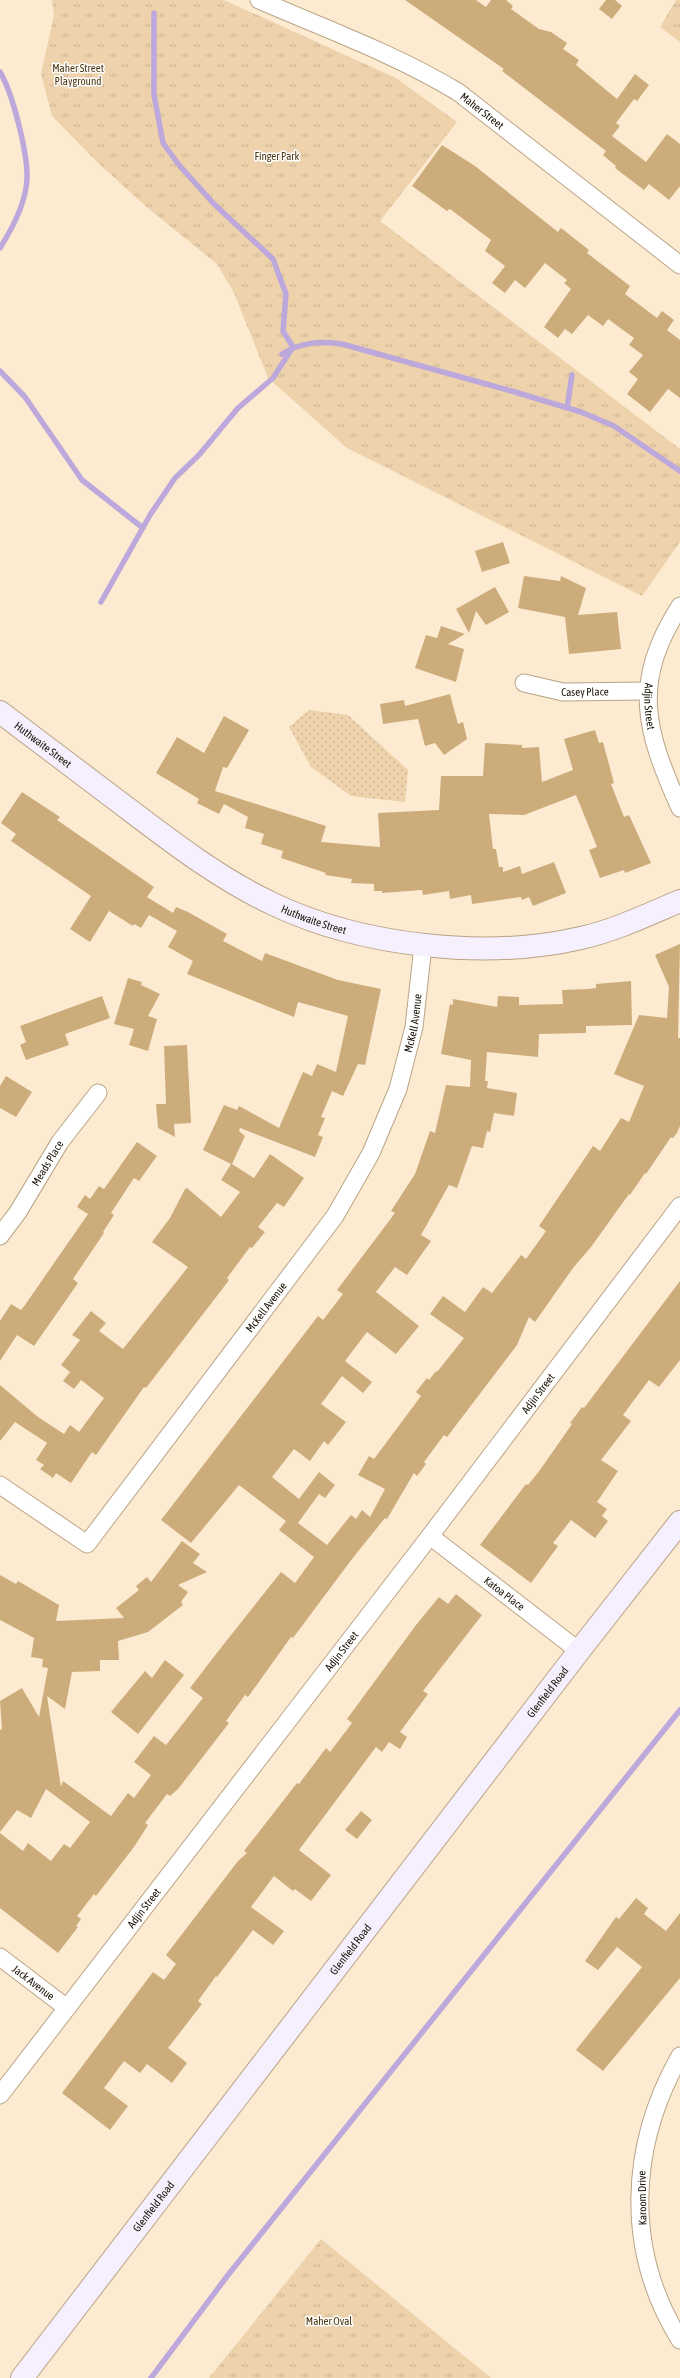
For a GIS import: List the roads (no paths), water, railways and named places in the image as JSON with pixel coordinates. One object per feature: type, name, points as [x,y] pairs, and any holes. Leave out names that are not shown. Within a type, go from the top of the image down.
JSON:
[{"type":"main road","name":"Huthwaite Street","points":[[0,712],[212,870],[273,904],[336,928],[423,946],[516,948],[580,938],[628,924],[680,901]]},
{"type":"main road","name":"Glenfield Road","points":[[22,2378],[579,1651],[680,1522]]},
{"type":"street","name":"Maher Street","points":[[259,0],[390,56],[426,73],[458,92],[680,265]]},
{"type":"street","name":"Adjin Street","points":[[680,606],[665,629],[654,661],[647,692],[648,718],[654,743],[680,808]]},
{"type":"street","name":"Casey Place","points":[[524,683],[563,692],[647,692]]},
{"type":"street","name":"McKell Avenue","points":[[0,1485],[87,1544],[335,1216],[371,1153],[398,1089],[414,1027],[423,946]]},
{"type":"street","name":"Meads Place","points":[[0,1236],[18,1212],[60,1142],[98,1093]]},
{"type":"street","name":"Adjin Street","points":[[0,2095],[430,1536],[680,1206]]},
{"type":"street","name":"Katoa Place","points":[[430,1536],[579,1651]]},
{"type":"street","name":"Jack Avenue","points":[[0,1957],[67,2008]]},
{"type":"street","name":"Karoom Drive","points":[[680,2056],[665,2084],[653,2115],[644,2146],[639,2180],[640,2212],[645,2251],[653,2284],[680,2340]]},
{"type":"waterway","points":[[101,602],[150,515],[175,478],[199,455],[238,408],[273,378],[293,347],[283,331],[286,294],[273,259],[214,204],[179,165],[163,143],[154,95],[154,13]]},
{"type":"waterway","points":[[0,72],[15,109],[27,168],[26,188],[21,206],[14,224],[0,248]]},
{"type":"waterway","points":[[282,354],[296,347],[310,343],[342,344],[515,392],[581,412],[614,426],[680,471]]},
{"type":"waterway","points":[[0,371],[25,397],[82,480],[143,528]]},
{"type":"waterway","points":[[567,408],[572,375]]},
{"type":"waterway","points":[[151,2378],[228,2275],[680,1710]]},
{"type":"park label","name":"Maher Street Playground","points":[[78,74]]},
{"type":"park label","name":"Finger Park","points":[[277,156]]},
{"type":"park label","name":"Maher Oval","points":[[329,2321]]}]
